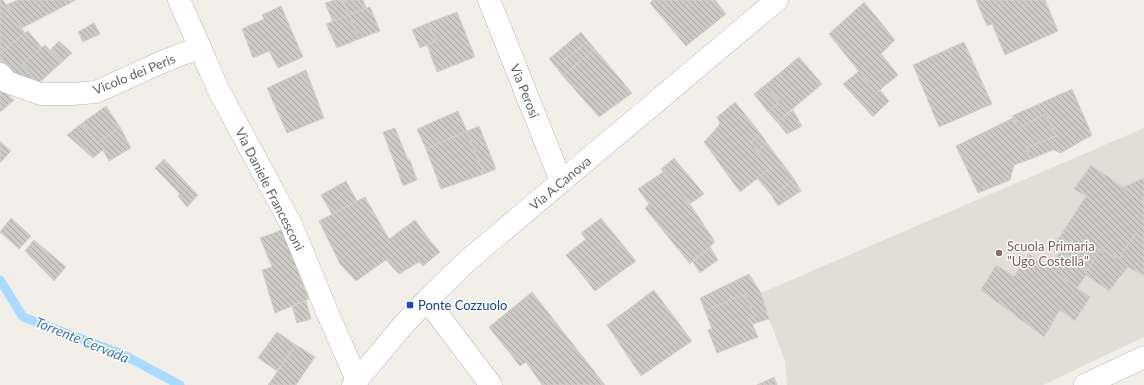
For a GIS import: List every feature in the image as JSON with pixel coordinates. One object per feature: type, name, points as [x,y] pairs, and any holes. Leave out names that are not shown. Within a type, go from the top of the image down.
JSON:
[{"type":"street","name":"Via Daniele Francesconi","points":[[179,0],[219,91],[291,224],[355,382]]},
{"type":"street","name":"Via Perosi","points":[[489,0],[561,181]]},
{"type":"street","name":"Via A.Canova","points":[[355,382],[395,334],[467,261],[561,181],[758,7],[777,0]]},
{"type":"street","name":"Vicolo dei Peris","points":[[0,74],[7,82],[41,94],[96,92],[162,62],[200,47]]},
{"type":"street","points":[[427,300],[491,385]]},
{"type":"street","points":[[1085,385],[1144,357]]},
{"type":"shaded area","name":"Scuola Primaria \"Ugo Costella\"","points":[[1144,128],[1144,337],[1043,385],[787,385],[785,360],[769,319],[761,293]]},
{"type":"building","points":[[0,0],[3,0],[25,33],[0,53]]},
{"type":"building","points":[[18,0],[76,0],[22,28],[6,5]]},
{"type":"building","points":[[335,0],[343,0],[349,15],[333,22],[325,3]]},
{"type":"building","points":[[343,0],[363,0],[366,8],[349,15]]},
{"type":"building","points":[[653,0],[715,0],[726,14],[686,46],[650,3]]},
{"type":"building","points":[[976,0],[1045,0],[1058,31],[1005,55],[992,24],[987,26]]},
{"type":"building","points":[[864,2],[895,40],[881,54],[898,75],[876,93],[829,34]]},
{"type":"building","points":[[281,6],[303,57],[278,68],[269,51],[253,58],[242,29],[264,19],[262,15]]},
{"type":"building","points":[[370,7],[380,31],[359,39],[349,15]]},
{"type":"building","points":[[457,12],[475,57],[437,72],[427,45],[436,41],[428,23]]},
{"type":"building","points":[[349,15],[359,39],[337,48],[326,24]]},
{"type":"building","points":[[94,23],[100,34],[83,42],[78,32]]},
{"type":"building","points":[[428,23],[436,41],[420,48],[412,30]]},
{"type":"building","points":[[28,31],[42,48],[22,64],[39,83],[15,78],[0,60],[0,53]]},
{"type":"building","points":[[581,32],[588,41],[556,67],[549,59]]},
{"type":"building","points":[[59,41],[72,53],[62,62],[50,50]]},
{"type":"building","points":[[588,41],[595,49],[563,76],[556,67]]},
{"type":"building","points":[[964,42],[992,104],[939,127],[913,65]]},
{"type":"building","points":[[45,45],[62,62],[39,83],[22,64]]},
{"type":"building","points":[[595,49],[632,93],[599,117],[563,76]]},
{"type":"building","points":[[799,57],[822,84],[777,122],[768,112],[779,102],[765,85]]},
{"type":"building","points":[[306,70],[324,118],[287,133],[267,88]]},
{"type":"building","points":[[859,71],[876,93],[880,90],[889,101],[873,117],[843,84]]},
{"type":"building","points":[[765,85],[779,102],[768,112],[754,94]]},
{"type":"building","points":[[1072,89],[1092,135],[1061,153],[1053,150],[1031,159],[1026,148],[1056,136],[1046,114],[1019,128],[1012,116]]},
{"type":"building","points":[[2,90],[14,100],[0,112],[0,92]]},
{"type":"building","points":[[735,102],[761,134],[750,142],[771,168],[740,192],[704,142],[720,124],[717,117]]},
{"type":"building","points":[[106,106],[120,127],[97,143],[82,123]]},
{"type":"building","points":[[793,110],[802,126],[787,134],[777,122]]},
{"type":"building","points":[[458,111],[467,131],[426,149],[417,129]]},
{"type":"building","points":[[1046,114],[1056,136],[1026,148],[1031,159],[1014,165],[1010,180],[978,193],[956,146],[1013,118],[1019,128]]},
{"type":"building","points":[[82,123],[97,143],[120,127],[131,148],[109,161],[103,150],[93,158],[67,135]]},
{"type":"building","points":[[479,126],[496,169],[484,174],[467,131]]},
{"type":"building","points":[[395,128],[408,160],[410,160],[417,180],[403,186],[383,132]]},
{"type":"building","points":[[467,131],[484,174],[441,189],[426,149]]},
{"type":"building","points":[[761,134],[767,143],[757,151],[750,142]]},
{"type":"building","points":[[0,141],[11,151],[0,163]]},
{"type":"building","points":[[767,143],[794,179],[772,196],[757,178],[771,168],[757,151]]},
{"type":"building","points":[[674,158],[704,194],[690,204],[661,169]]},
{"type":"building","points":[[164,159],[198,195],[187,207],[178,196],[180,194],[155,168]]},
{"type":"building","points":[[1091,165],[1144,202],[1144,239],[1135,234],[1119,259],[1100,249],[1087,271],[1053,247],[1086,196],[1074,189]]},
{"type":"building","points":[[663,172],[692,207],[715,242],[690,264],[645,208],[649,204],[638,189]]},
{"type":"building","points":[[1144,178],[1144,202],[1123,187]]},
{"type":"building","points":[[794,179],[801,191],[778,206],[772,196]]},
{"type":"building","points":[[346,181],[357,201],[332,214],[321,195]]},
{"type":"building","points":[[365,197],[389,239],[415,220],[440,252],[423,266],[419,262],[399,274],[386,260],[356,281],[340,264],[319,221]]},
{"type":"building","points":[[11,218],[31,236],[19,249],[0,232]]},
{"type":"building","points":[[601,218],[636,261],[595,291],[566,255],[586,239],[581,233]]},
{"type":"building","points":[[282,230],[309,299],[275,313],[262,270],[272,267],[260,238]]},
{"type":"building","points":[[1135,234],[1144,239],[1144,276],[1128,267],[1109,291],[1086,275],[1077,288],[1049,268],[1060,252],[1087,271],[1100,249],[1119,259]]},
{"type":"building","points":[[34,240],[66,267],[54,281],[25,251]]},
{"type":"building","points":[[710,247],[718,260],[700,273],[693,262]]},
{"type":"building","points":[[1029,254],[1090,297],[1075,321],[1060,310],[1044,337],[981,290],[996,265],[1014,276]]},
{"type":"building","points":[[749,274],[761,293],[769,319],[753,324],[750,319],[755,317],[745,294],[705,311],[700,298]]},
{"type":"building","points":[[654,290],[692,341],[641,376],[607,325]]},
{"type":"building","points":[[532,292],[605,385],[542,385],[526,362],[520,366],[489,327]]},
{"type":"building","points":[[745,294],[755,317],[750,319],[758,337],[717,353],[708,330],[712,329],[705,311]]},
{"type":"building","points":[[306,301],[311,319],[297,323],[292,306]]},
{"type":"building","points":[[277,332],[296,345],[277,371],[258,358]]},
{"type":"building","points":[[296,345],[315,357],[296,385],[268,385]]},
{"type":"building","points":[[774,377],[777,385],[757,385]]},
{"type":"waterway","name":"Torrente Cervada","points":[[0,280],[23,317],[122,354],[180,385]]},
{"type":"place","name":"Scuola Primaria \"Ugo Costella\"","points":[[999,253]]},
{"type":"place","name":"Ponte Cozzuolo","points":[[410,305]]}]
